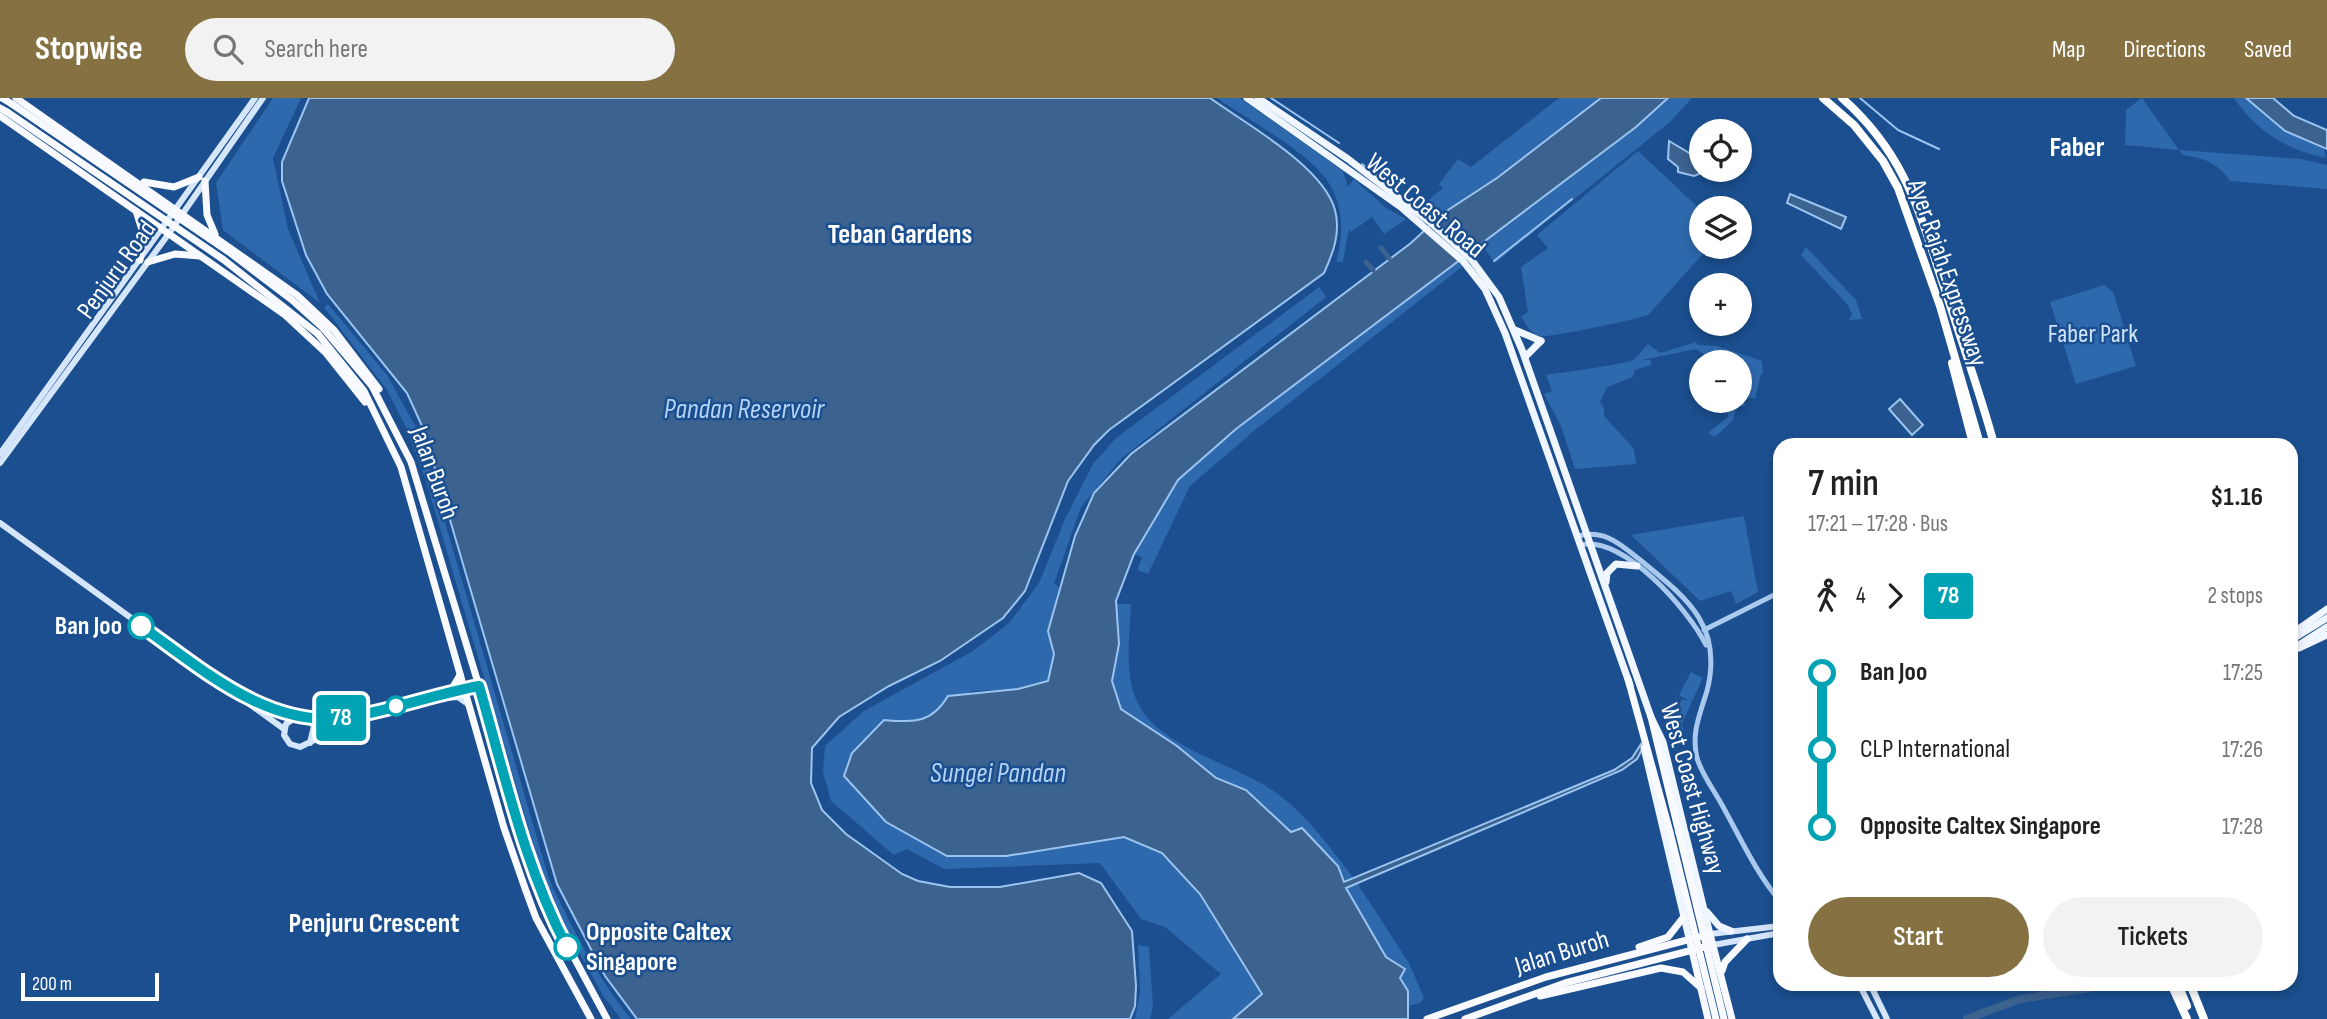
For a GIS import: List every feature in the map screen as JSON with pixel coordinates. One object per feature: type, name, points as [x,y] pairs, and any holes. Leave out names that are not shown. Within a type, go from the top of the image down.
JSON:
[{"type":"highway","name":"Jalan Buroh","points":[[2,98],[14,101],[229,252],[292,300],[372,386],[391,419],[414,473],[479,686],[517,825],[548,909],[607,1019]]},
{"type":"highway","name":"Ayer Rajah Expressway","points":[[1823,98],[1854,125],[1882,161],[1898,188],[1950,343],[1978,438]]},
{"type":"highway","name":"Ayer Rajah Expressway","points":[[1842,98],[1865,118],[1895,157],[1922,216],[1992,438]]},
{"type":"highway","points":[[14,101],[131,176],[297,295],[334,330],[376,383],[391,419]]},
{"type":"highway","name":"Jalan Buroh","points":[[2,112],[224,260],[321,331],[364,391],[401,467],[505,828],[536,918],[592,1019]]},
{"type":"highway","points":[[2,112],[208,259],[306,333],[345,374],[382,425]]},
{"type":"highway","points":[[131,176],[149,184],[174,187],[202,179],[207,215],[216,236]]},
{"type":"highway","points":[[134,208],[140,216],[144,261],[175,254],[192,254],[208,259]]},
{"type":"highway","points":[[1950,343],[1954,378],[1971,438]]},
{"type":"highway","points":[[450,692],[460,675]]},
{"type":"highway","points":[[1628,679],[1670,832],[1716,1019]]},
{"type":"highway","points":[[1651,717],[1724,1019]]},
{"type":"highway","points":[[1614,959],[1620,953],[1668,937],[1683,918]]},
{"type":"highway","name":"Jalan Buroh","points":[[1427,1019],[1546,977],[1710,934]]},
{"type":"highway","name":"West Coast Highway","points":[[1710,934],[1732,1019]]},
{"type":"highway","name":"West Coast Highway","points":[[1689,938],[1708,1019]]},
{"type":"highway","points":[[1721,974],[1725,962],[1746,939]]},
{"type":"highway","name":"Jalan Buroh","points":[[1465,1019],[1528,995],[1713,945]]},
{"type":"highway","points":[[1528,995],[1535,997],[1661,968],[1683,972],[1701,988]]},
{"type":"highway","points":[[2175,991],[2189,1019]]},
{"type":"highway","points":[[2180,991],[2189,1019]]},
{"type":"highway","points":[[2193,991],[2204,1019]]},
{"type":"main road","name":"Penjuru Road","points":[[202,179],[255,98]]},
{"type":"main road","name":"Penjuru Road","points":[[0,463],[202,179],[263,98]]},
{"type":"main road","name":"West Coast Road","points":[[1247,98],[1427,225]]},
{"type":"main road","name":"West Coast Road","points":[[1258,98],[1348,159],[1466,259],[1499,297],[1525,357],[1588,533]]},
{"type":"main road","name":"West Coast Road","points":[[1466,259],[1485,289],[1505,333],[1578,536]]},
{"type":"main road","name":"Penjuru Road","points":[[0,454],[144,261]]},
{"type":"main road","points":[[1514,330],[1541,341],[1525,357]]},
{"type":"main road","points":[[0,523],[284,730],[290,744],[306,746],[349,723],[451,696],[468,704]]},
{"type":"main road","name":"West Coast Highway","points":[[1588,533],[1651,717],[1663,742],[1710,934]]},
{"type":"main road","name":"West Coast Highway","points":[[1578,536],[1628,679],[1689,938]]},
{"type":"main road","points":[[1607,590],[1607,573],[1616,564],[1637,566]]},
{"type":"main road","points":[[2298,629],[2327,609]]},
{"type":"main road","points":[[2298,636],[2327,618]]},
{"type":"main road","points":[[2298,646],[2327,627]]},
{"type":"main road","points":[[2298,647],[2327,635]]},
{"type":"main road","points":[[214,677],[258,702],[311,721],[315,732],[306,746]]},
{"type":"main road","points":[[284,730],[290,719],[299,716],[347,718],[479,686]]},
{"type":"main road","points":[[1704,905],[1716,924],[1731,931]]},
{"type":"main road","points":[[1710,934],[1773,928]]},
{"type":"main road","points":[[1713,945],[1746,939],[1773,929]]},
{"type":"main road","points":[[1863,991],[1877,1019]]},
{"type":"main road","points":[[1873,991],[1887,1019]]},
{"type":"street","points":[[1578,536],[1588,533],[1606,536],[1628,550],[1680,594],[1707,628],[1707,690],[1695,725],[1697,757],[1755,864],[1773,891]]},
{"type":"street","points":[[1581,545],[1591,543],[1613,548],[1637,566],[1675,601],[1700,632],[1707,648]]},
{"type":"street","points":[[1700,632],[1773,595]]},
{"type":"green space","points":[[273,98],[301,98],[273,158],[288,229],[320,303],[223,230],[216,183]]},
{"type":"green space","points":[[1217,98],[1240,98],[1343,171],[1348,187],[1354,179],[1386,208],[1406,219],[1384,234],[1372,217],[1351,232],[1349,229],[1343,262],[1336,262],[1341,219],[1336,198],[1326,179],[1291,147]]},
{"type":"green space","points":[[1559,98],[1602,98],[1457,207],[1439,217],[1426,202],[1443,188],[1439,184],[1458,159],[1471,167]]},
{"type":"green space","points":[[1668,98],[1692,98],[1670,122],[1495,263],[1481,244],[1636,127]]},
{"type":"green space","points":[[2142,98],[2179,150],[2125,145],[2126,110]]},
{"type":"green space","points":[[2234,98],[2246,98],[2285,131],[2324,149],[2326,158],[2298,150],[2274,138],[2253,121]]},
{"type":"green space","points":[[2179,150],[2301,159],[2327,165],[2327,189],[2230,181],[2215,166],[2183,155]]},
{"type":"green space","points":[[1638,151],[1689,199],[1689,259],[1698,259],[1648,315],[1540,336],[1529,328],[1521,317],[1528,312],[1521,267],[1548,248],[1537,235]]},
{"type":"green space","points":[[1806,247],[1856,300],[1862,319],[1849,320],[1852,315],[1848,305],[1801,255]]},
{"type":"green space","points":[[1458,262],[1463,266],[1255,430],[1190,486],[1148,574],[1137,570],[1142,557],[1134,554],[1178,480],[1236,429]]},
{"type":"green space","name":"Faber Park","points":[[2104,285],[2113,292],[2136,366],[2076,384],[2050,302]]},
{"type":"green space","points":[[1319,287],[1326,297],[1122,458],[1081,507],[1054,584],[1059,587],[1048,630],[1054,654],[1048,681],[1018,689],[972,691],[916,722],[884,720],[1091,840],[1119,837],[1147,845],[1168,859],[1187,879],[1262,994],[1233,1019],[1168,1019],[1221,974],[1165,927],[1141,919],[1100,863],[944,869],[907,849],[894,855],[831,801],[823,772],[825,746],[864,711],[973,651],[1009,623],[1039,583],[1065,519],[1093,464],[1116,438]]},
{"type":"green space","points":[[328,304],[387,375],[419,433],[549,879],[596,969],[631,1019],[621,1019],[604,997],[550,901],[426,481],[407,429],[387,390],[324,307]]},
{"type":"green space","points":[[1696,342],[1697,345],[1729,350],[1696,349],[1642,360],[1651,360],[1651,365],[1635,370],[1633,377],[1607,387],[1600,402],[1604,408],[1604,416],[1634,449],[1636,464],[1575,469],[1561,426],[1544,394],[1552,391],[1546,375],[1628,362],[1648,344],[1660,353]]},
{"type":"green space","points":[[1752,358],[1762,361],[1763,374],[1752,372]]},
{"type":"green space","points":[[1752,372],[1761,374],[1755,399],[1752,398]]},
{"type":"green space","points":[[1728,413],[1735,413],[1733,420],[1715,437],[1708,433],[1728,417]]},
{"type":"green space","points":[[1744,516],[1758,592],[1736,604],[1731,591],[1700,601],[1631,535]]},
{"type":"green space","points":[[1116,604],[1131,604],[1130,677],[1136,699],[1146,716],[1178,742],[1258,782],[1287,801],[1317,832],[1354,879],[1344,882],[1302,829],[1291,832],[1246,790],[1216,778],[1177,746],[1121,709],[1112,681],[1119,644]]},
{"type":"green space","points":[[1691,672],[1703,678],[1682,723],[1685,744],[1673,746],[1670,723],[1680,723],[1673,719],[1682,699],[1690,701],[1679,695]]},
{"type":"green space","points":[[1357,883],[1409,963],[1424,998],[1420,1003],[1408,1006],[1408,991],[1400,977],[1405,969],[1386,957],[1349,898],[1346,889]]},
{"type":"green space","points":[[1138,945],[1149,947],[1153,1007],[1150,1019],[1135,1019],[1140,991]]},
{"type":"water","name":"Pandan Reservoir","points":[[309,98],[1210,98],[1282,147],[1315,178],[1328,194],[1337,218],[1335,243],[1324,273],[1109,430],[1094,445],[1068,481],[1025,591],[1003,618],[940,661],[889,686],[839,717],[812,748],[811,783],[822,810],[846,834],[902,874],[918,881],[950,887],[1000,887],[1079,873],[1101,883],[1132,931],[1136,986],[1135,1006],[1130,1019],[637,1019],[605,976],[557,884],[423,428],[407,393],[327,294],[306,255],[282,181],[282,162]]},
{"type":"water","name":"Sungei Pandan","points":[[1601,98],[1668,98],[1636,127],[1236,429],[1178,480],[1134,554],[1116,601],[1119,644],[1112,681],[1121,709],[1177,746],[1216,778],[1246,790],[1291,832],[1302,828],[1338,866],[1344,882],[1614,770],[1632,758],[1641,744],[1643,748],[1637,759],[1622,770],[1346,888],[1386,957],[1405,969],[1400,978],[1408,991],[1408,1019],[1233,1019],[1262,994],[1200,894],[1162,853],[1124,837],[1006,856],[947,856],[886,822],[844,776],[852,753],[884,720],[921,719],[935,712],[948,696],[1018,689],[1048,681],[1054,654],[1048,631],[1075,536],[1094,493],[1131,454],[1411,243],[1442,214],[1497,178]]},
{"type":"water","points":[[2246,98],[2273,98],[2294,116],[2327,130],[2327,149],[2285,131]]},
{"type":"water","points":[[1669,141],[1689,153],[1689,175],[1678,172],[1678,167],[1668,159]]},
{"type":"water","points":[[1790,194],[1846,217],[1841,229],[1787,203]]},
{"type":"water","points":[[1900,399],[1923,425],[1912,435],[1889,409]]},
{"type":"waterway","points":[[1271,98],[1339,143]]},
{"type":"waterway","points":[[1860,98],[1898,130],[1939,149]]},
{"type":"waterway","points":[[1362,164],[1386,182]]},
{"type":"waterway","points":[[1494,261],[1572,199]]},
{"type":"waterway","points":[[1414,201],[1431,214]]},
{"type":"waterway","points":[[1381,248],[1389,258]]},
{"type":"waterway","points":[[1366,262],[1373,270]]},
{"type":"waterway","points":[[1967,1019],[2020,999],[2071,991]]},
{"type":"bus line","name":"78","points":[[141,626],[214,677],[246,696],[290,715],[347,718],[479,686],[517,825],[548,909],[567,947]]},
{"type":"place","name":"Ban Joo","points":[[141,626]]},
{"type":"place","name":"Opposite Caltex Singapore","points":[[567,947]]},
{"type":"district","name":"Faber","points":[[2077,147]]},
{"type":"district","name":"Teban Gardens","points":[[900,234]]},
{"type":"district","name":"Penjuru Crescent","points":[[374,923]]}]
